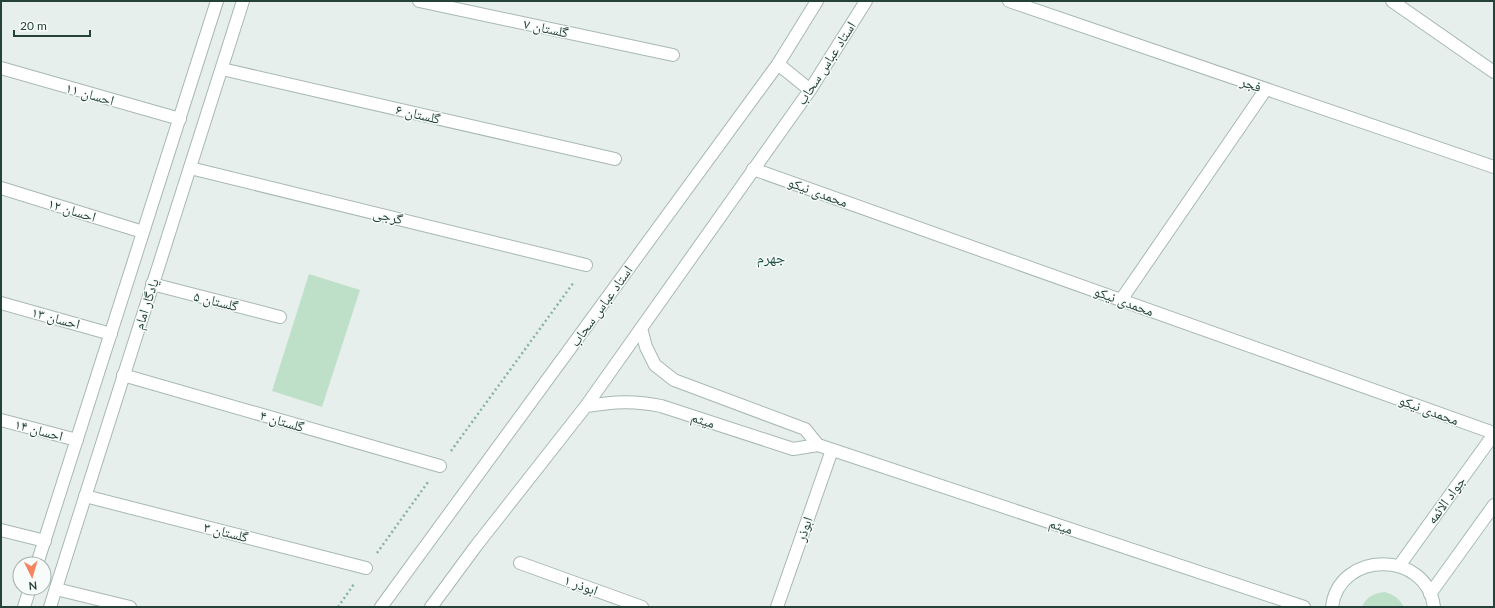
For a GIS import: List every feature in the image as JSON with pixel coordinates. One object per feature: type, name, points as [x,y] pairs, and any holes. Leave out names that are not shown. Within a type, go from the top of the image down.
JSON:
[{"type":"street","name":"یادگار امام","points":[[40,556],[217,1]]},
{"type":"street","name":"یادگار امام","points":[[50,607],[152,284],[244,1]]},
{"type":"street","name":"گلستان ۷","points":[[419,1],[673,55]]},
{"type":"street","name":"استاد عباس سحاب","points":[[381,607],[778,64],[817,1]]},
{"type":"street","name":"استاد عباس سحاب","points":[[431,607],[476,546],[586,406],[810,90],[866,1]]},
{"type":"street","name":"فجر","points":[[1009,1],[1494,167]]},
{"type":"street","points":[[1392,1],[1494,72]]},
{"type":"street","points":[[778,64],[810,90]]},
{"type":"street","name":"احسان ۱۱","points":[[1,68],[180,119]]},
{"type":"street","name":"گلستان ۶","points":[[222,69],[615,159]]},
{"type":"street","points":[[1121,300],[1266,89]]},
{"type":"street","name":"گرجی","points":[[190,168],[586,265]]},
{"type":"street","name":"محمدی نیکو","points":[[753,169],[1494,433]]},
{"type":"street","name":"احسان ۱۲","points":[[1,188],[143,232]]},
{"type":"street","name":"گلستان ۵","points":[[152,284],[280,317]]},
{"type":"street","name":"احسان ۱۳","points":[[1,303],[111,334]]},
{"type":"street","name":"میثم","points":[[641,328],[646,348],[655,365],[674,380],[805,429],[818,446]]},
{"type":"street","name":"گلستان ۴","points":[[123,375],[440,466]]},
{"type":"street","name":"میثم","points":[[586,406],[616,402],[641,402],[661,406],[793,449],[818,446],[1304,607]]},
{"type":"street","name":"احسان ۱۴","points":[[1,420],[77,440]]},
{"type":"street","name":"جواد الائمه","points":[[1398,566],[1494,433]]},
{"type":"street","name":"ابوذر","points":[[777,607],[832,450]]},
{"type":"street","name":"گلستان ۳","points":[[85,496],[366,568]]},
{"type":"street","points":[[1430,594],[1494,505]]},
{"type":"street","points":[[1,530],[45,541]]},
{"type":"street","name":"ابوذر ۱","points":[[520,563],[642,607]]},
{"type":"street","points":[[1332,607],[1338,589],[1347,578],[1358,570],[1371,565],[1385,563],[1409,570],[1417,576],[1430,594],[1434,607]]},
{"type":"street","points":[[56,588],[130,607]]},
{"type":"street","points":[[24,607],[27,596]]},
{"type":"path","points":[[338,607],[586,265]]},
{"type":"green space","points":[[309,274],[360,290],[322,407],[272,391]]},
{"type":"green space","points":[[1385,592],[1396,597],[1404,607],[1362,607],[1371,596],[1377,593]]},
{"type":"district","name":"جهرم","points":[[771,258]]}]
